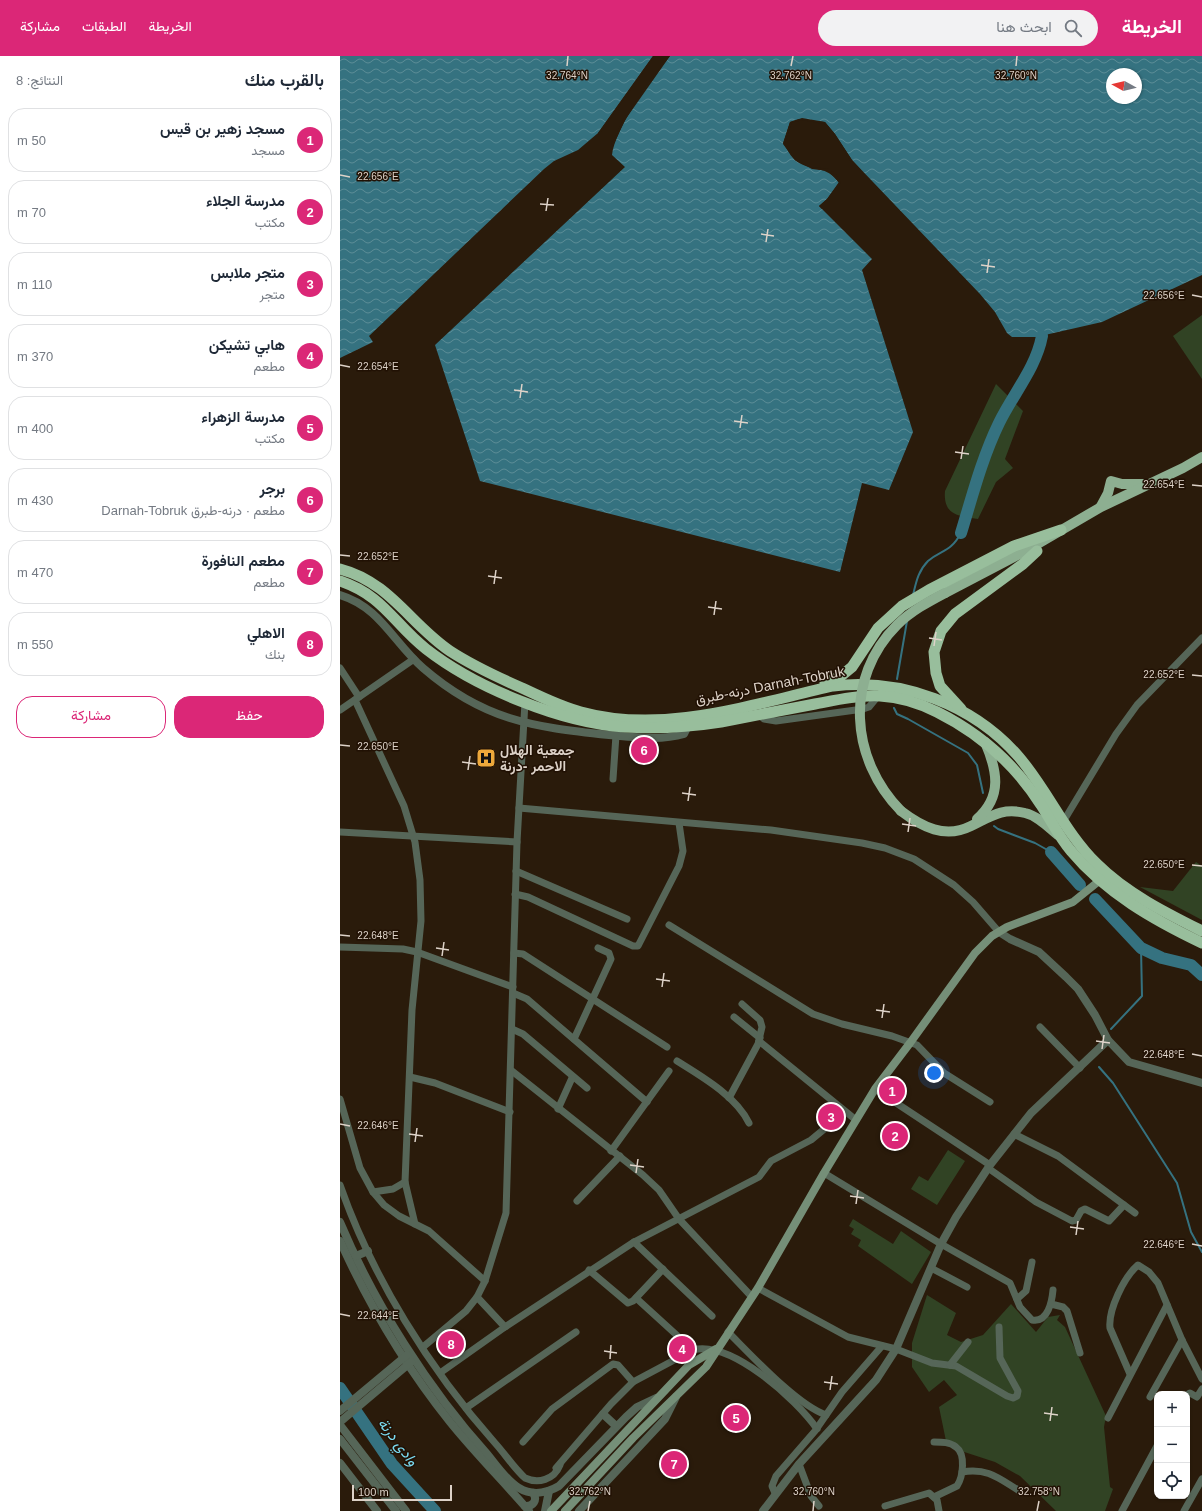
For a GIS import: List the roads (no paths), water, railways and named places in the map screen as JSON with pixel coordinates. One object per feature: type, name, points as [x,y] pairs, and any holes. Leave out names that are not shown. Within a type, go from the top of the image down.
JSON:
[{"type":"highway","points":[[808,692],[841,676],[852,667],[878,628],[902,606],[929,590],[1014,546],[1061,530]]},
{"type":"highway","points":[[966,714],[940,686],[934,659],[938,638],[945,625],[955,614],[1023,564],[1037,551]]},
{"type":"highway","name":"درنه-طبرق Darnah-Tobruk","points":[[340,569],[356,574],[370,581],[389,595],[424,632],[471,664],[553,702],[580,712],[625,719],[679,718],[738,708],[848,684],[890,686],[923,694],[966,714],[984,725],[1019,757],[1063,822],[1090,857],[1111,877],[1157,907],[1202,931]]},
{"type":"highway","name":"درنه-طبرق Darnah-Tobruk","points":[[340,581],[353,586],[375,599],[416,640],[443,661],[486,684],[525,702],[589,723],[643,728],[688,726],[759,715],[850,698],[878,696],[906,700],[923,706],[946,717],[985,740],[1002,755],[1023,779],[1042,805],[1061,838],[1072,852],[1099,880],[1144,913],[1202,943]]},
{"type":"main road","points":[[1061,838],[1041,821],[1026,813],[1010,811],[994,814],[966,828],[947,832],[926,827],[903,809],[883,781],[869,750],[865,728],[867,694],[876,664],[893,637],[916,615],[946,595],[1101,507],[1202,457]]},
{"type":"main road","points":[[946,595],[1037,551],[1103,513],[1202,462]]},
{"type":"main road","points":[[1101,507],[1108,493],[1111,481],[1122,484],[1149,484]]},
{"type":"main road","points":[[903,809],[922,820],[943,827],[961,826],[978,818],[988,806],[995,781],[994,764],[985,740]]},
{"type":"main road","points":[[565,1511],[676,1396],[700,1374],[758,1288],[824,1173],[875,1089],[975,953],[1007,927],[1073,902],[1099,880]]},
{"type":"main road","points":[[551,1511],[656,1398],[689,1365],[716,1349]]},
{"type":"street","points":[[340,595],[363,605],[374,614],[414,659],[463,698],[484,710],[523,723],[548,728],[616,735],[671,737],[684,734],[688,726]]},
{"type":"street","points":[[1063,822],[1116,734],[1137,705],[1202,638]]},
{"type":"street","points":[[340,710],[414,659]]},
{"type":"street","points":[[340,668],[357,698],[400,795],[414,836],[421,892],[421,921],[412,1010],[405,1182],[416,1224]]},
{"type":"street","points":[[422,1347],[466,1311],[477,1297],[485,1282],[506,1213],[512,1071],[517,842],[525,702]]},
{"type":"street","points":[[613,779],[616,735]]},
{"type":"street","points":[[519,808],[805,835],[874,845],[896,851],[922,864],[954,886],[973,902],[999,932],[1014,941],[1040,952],[1078,989],[1095,1015],[1108,1040],[1129,1062],[1202,1083]]},
{"type":"street","points":[[516,894],[528,897],[633,946],[638,946],[681,862],[683,851],[679,823]]},
{"type":"street","points":[[340,832],[517,842]]},
{"type":"street","points":[[516,871],[627,919]]},
{"type":"street","points":[[669,925],[813,1014],[842,1024],[892,1036],[921,1048],[948,1076],[990,1102]]},
{"type":"street","points":[[1007,927],[1014,941]]},
{"type":"street","points":[[340,947],[403,949],[418,952],[513,990],[527,999],[647,1102]]},
{"type":"street","points":[[574,1039],[611,959],[609,953],[598,948]]},
{"type":"street","points":[[514,953],[523,954],[667,1047]]},
{"type":"street","points":[[729,1098],[760,1039],[762,1027],[760,1020],[742,1004]]},
{"type":"street","points":[[734,1017],[856,1120]]},
{"type":"street","points":[[1040,1027],[1080,1068]]},
{"type":"street","points":[[512,1029],[523,1034],[572,1078],[586,1088]]},
{"type":"street","points":[[763,1511],[775,1493],[799,1464],[876,1380],[896,1349],[941,1244],[959,1211],[989,1166],[1031,1113],[1108,1040]]},
{"type":"street","points":[[677,1061],[715,1086],[741,1110],[749,1122]]},
{"type":"street","points":[[512,1071],[643,1175],[658,1190],[679,1219],[752,1297]]},
{"type":"street","points":[[611,1151],[669,1071]]},
{"type":"street","points":[[410,1077],[435,1083],[510,1112]]},
{"type":"street","points":[[558,1109],[572,1078]]},
{"type":"street","points":[[875,1089],[989,1166],[1036,1202],[1072,1221],[1076,1220],[1081,1211],[1085,1209],[1109,1221],[1124,1205]]},
{"type":"street","points":[[340,1099],[360,1168],[373,1192],[391,1211],[435,1236],[485,1282]]},
{"type":"street","points":[[440,1373],[588,1270],[634,1242],[759,1177],[771,1161],[811,1140],[845,1112]]},
{"type":"street","points":[[1014,1134],[1058,1156],[1135,1213]]},
{"type":"street","points":[[577,1202],[620,1156]]},
{"type":"street","points":[[824,1173],[941,1244],[1010,1283],[1023,1312],[1030,1319],[1035,1321],[1042,1318],[1051,1304],[1053,1290]]},
{"type":"street","points":[[373,1192],[393,1189],[405,1182]]},
{"type":"street","points":[[340,1184],[368,1251],[400,1311],[422,1347],[466,1408],[525,1478],[536,1481],[549,1478],[557,1472],[560,1465],[603,1414],[634,1382],[693,1350],[706,1348],[716,1349],[755,1369],[802,1410],[817,1429]]},
{"type":"street","points":[[340,1222],[356,1256],[412,1355],[438,1394],[482,1449],[514,1484],[524,1490],[533,1493],[549,1491],[559,1486],[616,1426],[632,1412],[656,1398]]},
{"type":"street","points":[[340,1241],[403,1363],[454,1427],[527,1509],[534,1503],[536,1498],[533,1493]]},
{"type":"street","points":[[634,1242],[712,1316]]},
{"type":"street","points":[[356,1256],[368,1251]]},
{"type":"street","points":[[1017,1299],[1026,1291],[1032,1262]]},
{"type":"street","points":[[1130,1374],[1110,1328],[1110,1322],[1118,1295],[1136,1266],[1144,1268],[1154,1277],[1182,1340],[1202,1379]]},
{"type":"street","points":[[931,1268],[967,1287]]},
{"type":"street","points":[[588,1270],[627,1302],[632,1302],[663,1269]]},
{"type":"street","points":[[758,1288],[848,1337],[896,1349],[932,1363],[959,1367],[1009,1397],[1015,1397],[1018,1394],[1017,1389],[1000,1358],[999,1326]]},
{"type":"street","points":[[477,1297],[505,1327]]},
{"type":"street","points":[[636,1298],[693,1350]]},
{"type":"street","points":[[1051,1304],[1063,1307],[1068,1313],[1080,1352]]},
{"type":"street","points":[[1108,1418],[1167,1305]]},
{"type":"street","points":[[466,1408],[576,1332]]},
{"type":"street","points":[[728,1332],[743,1348],[806,1404],[826,1415]]},
{"type":"street","points":[[1150,1397],[1182,1340]]},
{"type":"street","points":[[950,1365],[968,1342]]},
{"type":"street","points":[[775,1493],[773,1490],[773,1481],[817,1429],[842,1392],[882,1346]]},
{"type":"street","points":[[406,1511],[341,1419],[412,1355]]},
{"type":"street","points":[[523,1442],[552,1409],[613,1364],[618,1365],[634,1382]]},
{"type":"street","points":[[1190,1393],[1200,1400],[1202,1389]]},
{"type":"street","points":[[579,1511],[665,1419],[676,1396]]},
{"type":"street","points":[[603,1414],[616,1426]]},
{"type":"street","points":[[340,1438],[396,1511]]},
{"type":"street","points":[[934,1442],[950,1444],[960,1450],[962,1472],[959,1483],[955,1488],[934,1497]]},
{"type":"street","points":[[1122,1511],[1154,1452]]},
{"type":"street","points":[[340,1463],[377,1511]]},
{"type":"street","points":[[799,1464],[809,1490],[819,1506]]},
{"type":"street","points":[[962,1472],[980,1470],[987,1472],[1018,1490]]},
{"type":"street","points":[[1184,1511],[1202,1478]]},
{"type":"street","points":[[545,1511],[549,1491]]},
{"type":"street","points":[[885,1506],[929,1493],[934,1497],[939,1511]]},
{"type":"water","points":[[340,56],[653,56],[598,133],[578,150],[554,161],[544,169],[369,336],[373,342],[340,358]]},
{"type":"water","points":[[670,56],[1202,56],[1202,275],[1102,322],[1036,337],[1012,337],[1007,333],[995,312],[980,294],[852,160],[835,134],[825,122],[799,119],[790,122],[783,143],[796,161],[802,165],[829,173],[839,183],[827,199],[819,206],[872,259],[862,270],[913,432],[889,490],[862,483],[840,572],[480,481],[435,345],[625,167],[612,155],[620,131],[635,104]]},
{"type":"waterway","points":[[961,533],[987,450],[999,423],[1035,359],[1042,336]]},
{"type":"waterway","points":[[913,595],[918,577],[928,561],[953,544],[961,533]]},
{"type":"waterway","points":[[897,679],[907,621]]},
{"type":"waterway","points":[[894,708],[897,714],[968,753],[977,765],[983,793]]},
{"type":"waterway","points":[[994,826],[998,829],[1035,843],[1051,852]]},
{"type":"waterway","points":[[1051,852],[1080,885]]},
{"type":"waterway","points":[[1095,899],[1141,948],[1162,958],[1191,965],[1202,975]]},
{"type":"waterway","points":[[1111,1029],[1142,996],[1141,948]]},
{"type":"waterway","points":[[1099,1067],[1113,1083],[1177,1183],[1191,1232],[1202,1252]]},
{"type":"waterway","name":"وادي درنة","points":[[340,1388],[392,1464],[435,1511]]},
{"type":"place","name":"برجر","points":[[644,750]]},
{"type":"place","name":"جمعية الهلال الاحمر -درنة","points":[[486,758]]},
{"type":"place","name":"مسجد زهير بن قيس","points":[[892,1091]]},
{"type":"place","name":"متجر ملابس","points":[[831,1117]]},
{"type":"place","name":"مدرسة الجلاء","points":[[895,1136]]},
{"type":"place","name":"الاهلي","points":[[451,1344]]},
{"type":"place","name":"هابي تشيكن","points":[[682,1349]]},
{"type":"place","name":"مدرسة الزهراء","points":[[736,1418]]},
{"type":"place","name":"مطعم النافورة","points":[[674,1464]]}]
